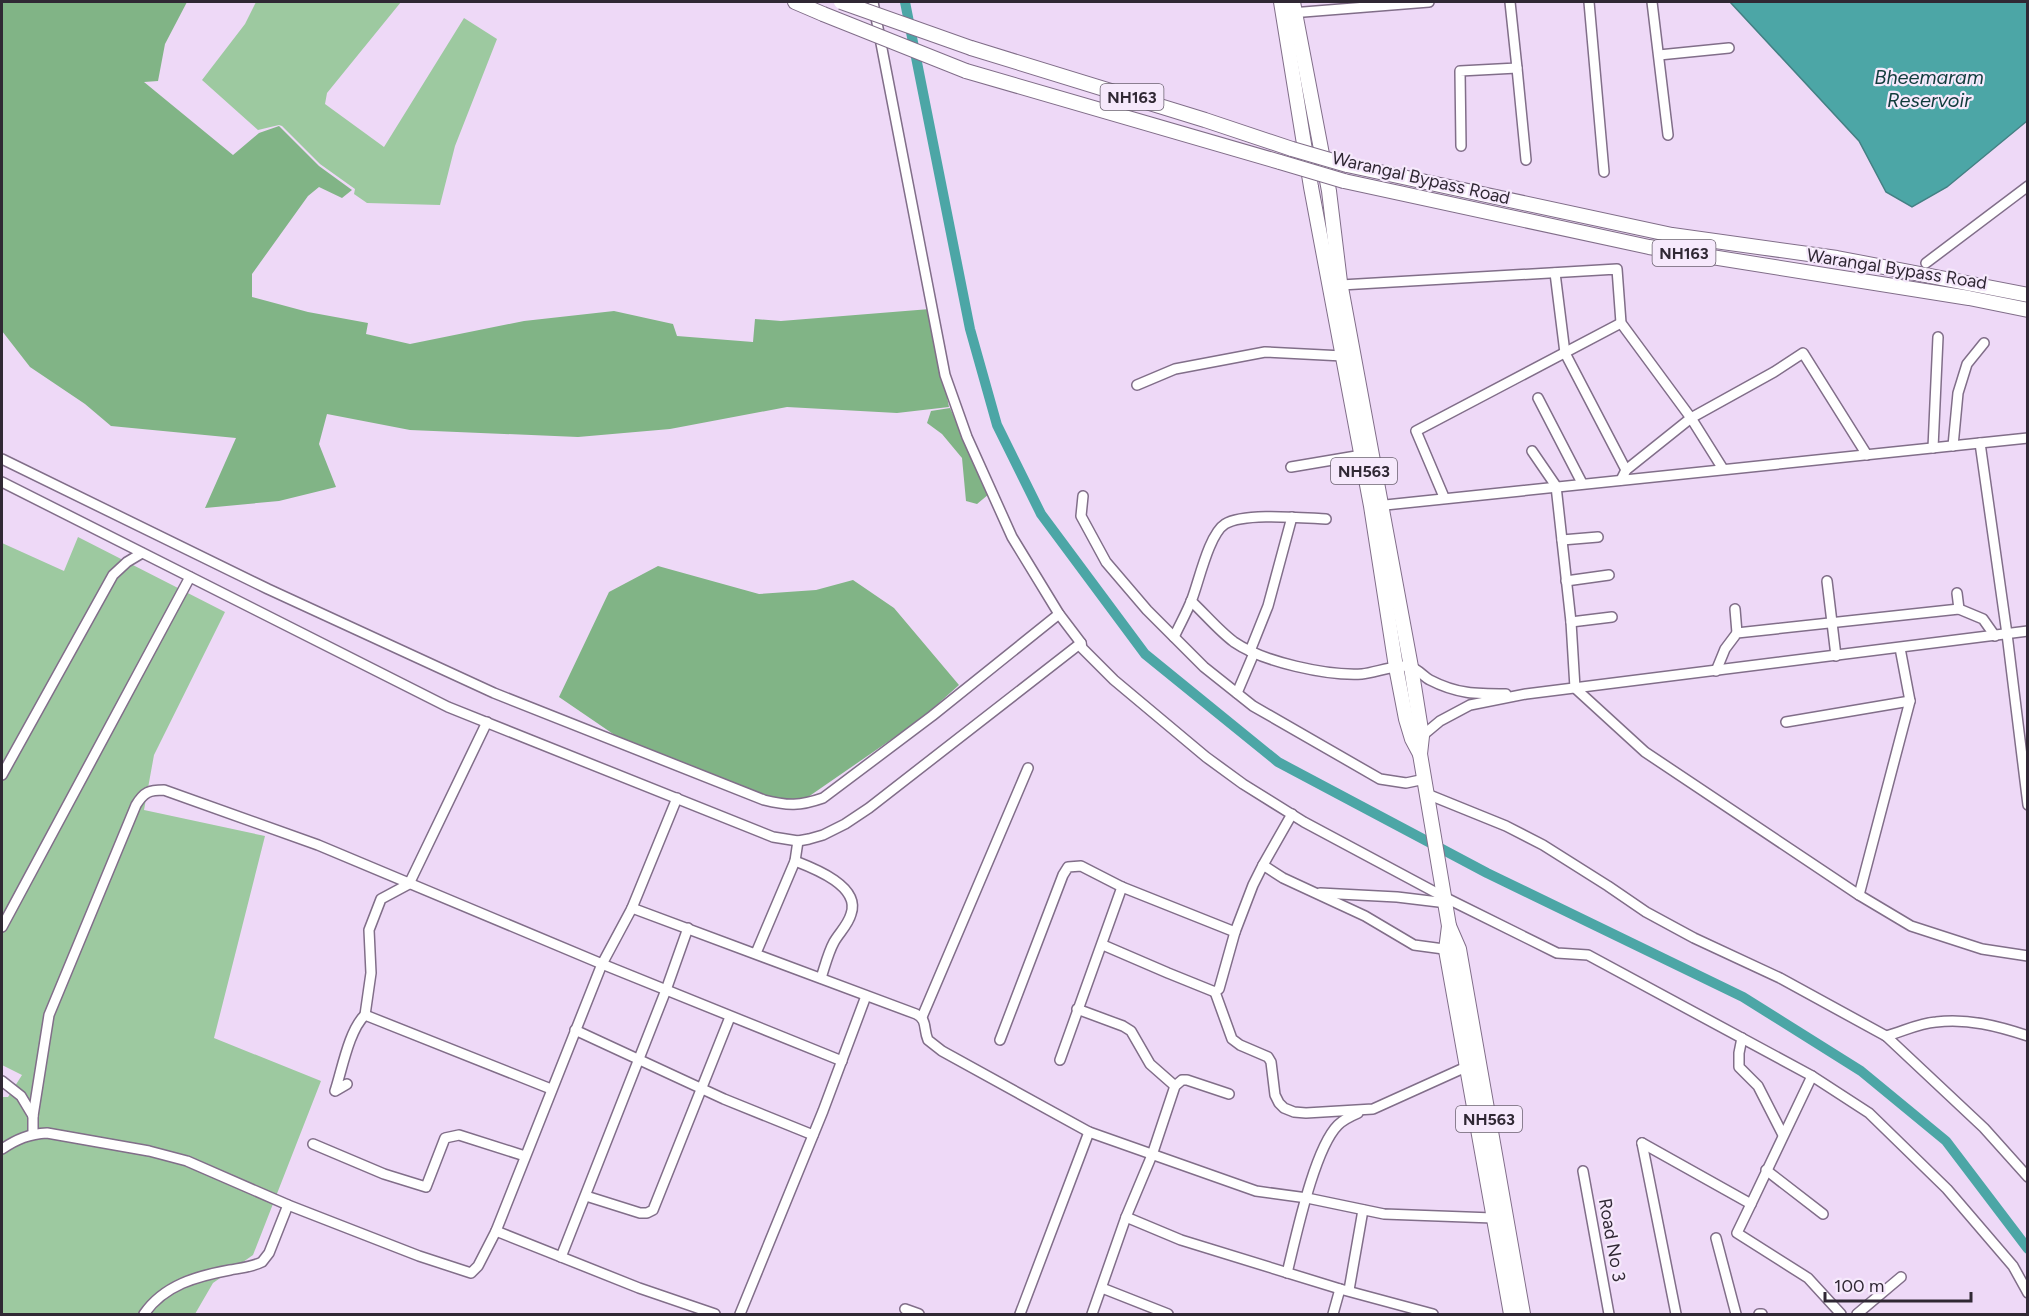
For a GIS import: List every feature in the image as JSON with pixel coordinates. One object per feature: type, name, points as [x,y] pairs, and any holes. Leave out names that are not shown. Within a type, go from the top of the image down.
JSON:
[{"type":"highway","name":"Warangal Bypass Road","points":[[795,2],[966,71],[1344,180],[1649,247],[1969,298],[2028,310]]},
{"type":"highway","name":"Warangal Bypass Road","points":[[841,2],[970,48],[1347,165],[1672,235],[1837,258],[2028,295]]},
{"type":"highway","name":"NH563","points":[[1288,7],[1329,191],[1341,285],[1376,506],[1396,667],[1406,719],[1412,739],[1420,754]]},
{"type":"highway","name":"NH563","points":[[1288,7],[1311,187],[1362,455],[1376,506],[1411,667],[1422,736],[1420,754],[1453,950],[1523,1314]]},
{"type":"highway","name":"NH563","points":[[1453,950],[1466,1067],[1511,1314]]},
{"type":"street","points":[[873,2],[945,375],[967,437],[1012,537],[1059,614],[1081,643],[1082,648],[1114,680],[1206,757],[1292,814],[1446,898],[1557,953],[1588,955],[1812,1076],[1869,1113],[1947,1189],[2013,1266],[2028,1293]]},
{"type":"street","points":[[1288,7],[1429,2]]},
{"type":"street","points":[[1510,2],[1526,160]]},
{"type":"street","points":[[1588,2],[1604,172]]},
{"type":"street","points":[[1653,2],[1668,135]]},
{"type":"street","points":[[1659,55],[1729,48]]},
{"type":"street","points":[[1461,146],[1460,71],[1516,68]]},
{"type":"street","points":[[1926,263],[2028,186]]},
{"type":"street","points":[[1341,285],[1617,269],[1621,323],[1691,417],[1723,469]]},
{"type":"street","points":[[1555,273],[1565,353],[1626,470]]},
{"type":"street","points":[[1444,497],[1416,431],[1621,323]]},
{"type":"street","points":[[1933,448],[1938,337]]},
{"type":"street","points":[[1953,446],[1958,393],[1967,364],[1984,343]]},
{"type":"street","points":[[1137,385],[1175,369],[1265,352],[1343,356]]},
{"type":"street","points":[[1621,480],[1626,470],[1691,417],[1774,372],[1803,353],[1867,455]]},
{"type":"street","points":[[1538,398],[1582,483]]},
{"type":"street","points":[[1376,506],[1444,497],[2028,438]]},
{"type":"street","points":[[1980,443],[2025,758],[2028,805]]},
{"type":"street","points":[[1532,451],[1556,486],[1571,622],[1575,688],[1645,752],[1858,895],[1911,926],[1982,949],[2028,956]]},
{"type":"street","points":[[1291,467],[1362,455]]},
{"type":"street","points":[[2,459],[268,589],[494,693],[764,800],[782,805],[802,805],[823,798],[932,716],[1059,614]]},
{"type":"street","points":[[2,482],[448,706],[773,837],[798,841],[823,836],[869,808],[1081,643]]},
{"type":"street","points":[[1083,496],[1081,516],[1106,562],[1147,610],[1204,667],[1254,706],[1380,779],[1426,786],[1543,845],[1646,912],[1694,938],[1780,978],[1886,1036],[1984,1128],[2028,1177]]},
{"type":"street","points":[[1174,636],[1191,601],[1218,530],[1226,523],[1240,519],[1292,517],[1326,519]]},
{"type":"street","points":[[1237,693],[1268,606],[1292,517]]},
{"type":"street","points":[[1562,540],[1598,537]]},
{"type":"street","points":[[2,775],[112,575],[127,561],[142,553]]},
{"type":"street","points":[[1566,581],[1609,575]]},
{"type":"street","points":[[2,927],[190,577]]},
{"type":"street","points":[[1827,581],[1836,656]]},
{"type":"street","points":[[1957,593],[1959,609]]},
{"type":"street","points":[[1191,601],[1233,641],[1260,657],[1340,674],[1364,674],[1396,667],[1411,667],[1445,687],[1468,694],[1526,694]]},
{"type":"street","points":[[1716,671],[1725,649],[1737,633],[1735,609]]},
{"type":"street","points":[[1737,633],[1959,609],[1983,619],[1995,636]]},
{"type":"street","points":[[1571,622],[1612,617]]},
{"type":"street","points":[[1422,736],[1440,721],[1470,705],[1526,694],[2028,631]]},
{"type":"street","points":[[1858,895],[1910,701],[1900,648]]},
{"type":"street","points":[[1786,722],[1910,701]]},
{"type":"street","points":[[347,1084],[335,1091],[354,1031],[365,1015],[371,973],[369,930],[381,899],[410,884],[487,722]]},
{"type":"street","points":[[922,1017],[1028,768]]},
{"type":"street","points":[[33,1134],[33,1116],[49,1015],[136,805],[142,795],[150,790],[164,790],[280,830],[730,1017],[842,1061]]},
{"type":"street","points":[[2,1149],[22,1137],[33,1134],[58,1134],[149,1151],[187,1161],[288,1205],[419,1256],[471,1273],[478,1266],[496,1231],[602,964],[632,908],[676,798]]},
{"type":"street","points":[[1215,992],[1219,989],[1235,932],[1253,885],[1292,814]]},
{"type":"street","points":[[756,953],[795,861],[798,841]]},
{"type":"street","points":[[795,861],[819,870],[834,879],[848,894],[851,902],[852,914],[834,942],[821,978]]},
{"type":"street","points":[[1263,865],[1283,878],[1365,916],[1414,945],[1453,950]]},
{"type":"street","points":[[1000,1040],[1066,869],[1081,866],[1122,887],[1235,932]]},
{"type":"street","points":[[1060,1060],[1122,887]]},
{"type":"street","points":[[1317,893],[1446,898]]},
{"type":"street","points":[[632,908],[922,1017],[926,1035],[931,1044],[1089,1132],[1152,1155],[1256,1191],[1307,1198],[1384,1214],[1493,1218]]},
{"type":"street","points":[[561,1257],[666,990],[687,928]]},
{"type":"street","points":[[1103,945],[1215,992],[1232,1039],[1240,1046],[1263,1054],[1271,1062],[1275,1095],[1284,1108],[1294,1112],[1373,1109],[1466,1067]]},
{"type":"street","points":[[740,1314],[866,996]]},
{"type":"street","points":[[1077,1009],[1131,1031],[1150,1064],[1175,1086]]},
{"type":"street","points":[[365,1015],[551,1089]]},
{"type":"street","points":[[586,1196],[640,1213],[653,1210],[730,1017]]},
{"type":"street","points":[[1886,1036],[1935,1022],[1985,1023],[2028,1036]]},
{"type":"street","points":[[575,1030],[702,1089],[813,1134]]},
{"type":"street","points":[[1742,1038],[1738,1053],[1739,1068],[1758,1086],[1783,1135]]},
{"type":"street","points":[[1812,1076],[1737,1233],[1808,1278],[1841,1314]]},
{"type":"street","points":[[1092,1314],[1126,1217],[1152,1155],[1175,1086],[1182,1080],[1187,1080],[1228,1094]]},
{"type":"street","points":[[2,1081],[21,1096],[33,1116]]},
{"type":"street","points":[[1287,1273],[1322,1152],[1332,1133],[1348,1118],[1363,1110]]},
{"type":"street","points":[[1020,1314],[1089,1132]]},
{"type":"street","points":[[313,1144],[384,1174],[426,1188],[444,1138],[459,1135],[525,1156]]},
{"type":"street","points":[[1676,1314],[1642,1143],[1751,1204]]},
{"type":"street","points":[[1766,1170],[1823,1214]]},
{"type":"street","name":"Road No 3","points":[[1583,1171],[1609,1314]]},
{"type":"street","points":[[144,1314],[163,1294],[191,1279],[262,1262],[269,1253],[288,1205]]},
{"type":"street","points":[[1333,1314],[1344,1289],[1363,1210]]},
{"type":"street","points":[[1126,1217],[1181,1240],[1433,1314]]},
{"type":"street","points":[[496,1231],[639,1288],[715,1314]]},
{"type":"street","points":[[1716,1238],[1736,1314]]},
{"type":"street","points":[[1857,1314],[1869,1311],[1901,1277]]},
{"type":"street","points":[[1102,1288],[1168,1314]]},
{"type":"street","points":[[905,1309],[919,1314]]},
{"type":"shaded area","points":[[2,2],[187,2],[165,44],[158,81],[144,82],[233,155],[259,133],[279,126],[319,166],[352,190],[342,198],[319,187],[308,196],[252,274],[252,297],[308,312],[368,323],[366,334],[410,344],[524,321],[614,311],[673,324],[677,336],[753,342],[755,319],[781,321],[930,309],[949,407],[897,413],[787,407],[670,429],[578,437],[410,430],[327,414],[319,444],[336,487],[279,501],[205,508],[236,438],[111,426],[85,404],[30,367],[2,331]]},
{"type":"shaded area","points":[[256,2],[401,2],[327,93],[325,104],[384,147],[464,18],[497,39],[455,146],[440,205],[367,203],[354,194],[355,189],[320,164],[282,126],[258,130],[202,80],[245,24]]},
{"type":"shaded area","points":[[950,408],[989,494],[977,504],[966,501],[962,458],[942,434],[927,423],[931,411]]},
{"type":"shaded area","points":[[78,537],[225,612],[154,755],[144,810],[265,836],[214,1038],[321,1081],[253,1255],[213,1283],[195,1314],[2,1314],[2,1097],[8,1097],[22,1075],[2,1065],[2,543],[64,571]]},
{"type":"shaded area","points":[[658,566],[759,594],[816,590],[853,580],[894,608],[959,685],[921,719],[795,806],[641,753],[559,697],[609,592]]},
{"type":"water","name":"Bheemaram Reservoir","points":[[1730,2],[2027,2],[2027,121],[1947,187],[1912,207],[1886,192],[1859,141]]},
{"type":"waterway","points":[[905,2],[970,329],[997,425],[1041,514],[1145,654],[1278,762],[1487,873],[1743,997],[1861,1071],[1946,1141],[2028,1249]]}]
